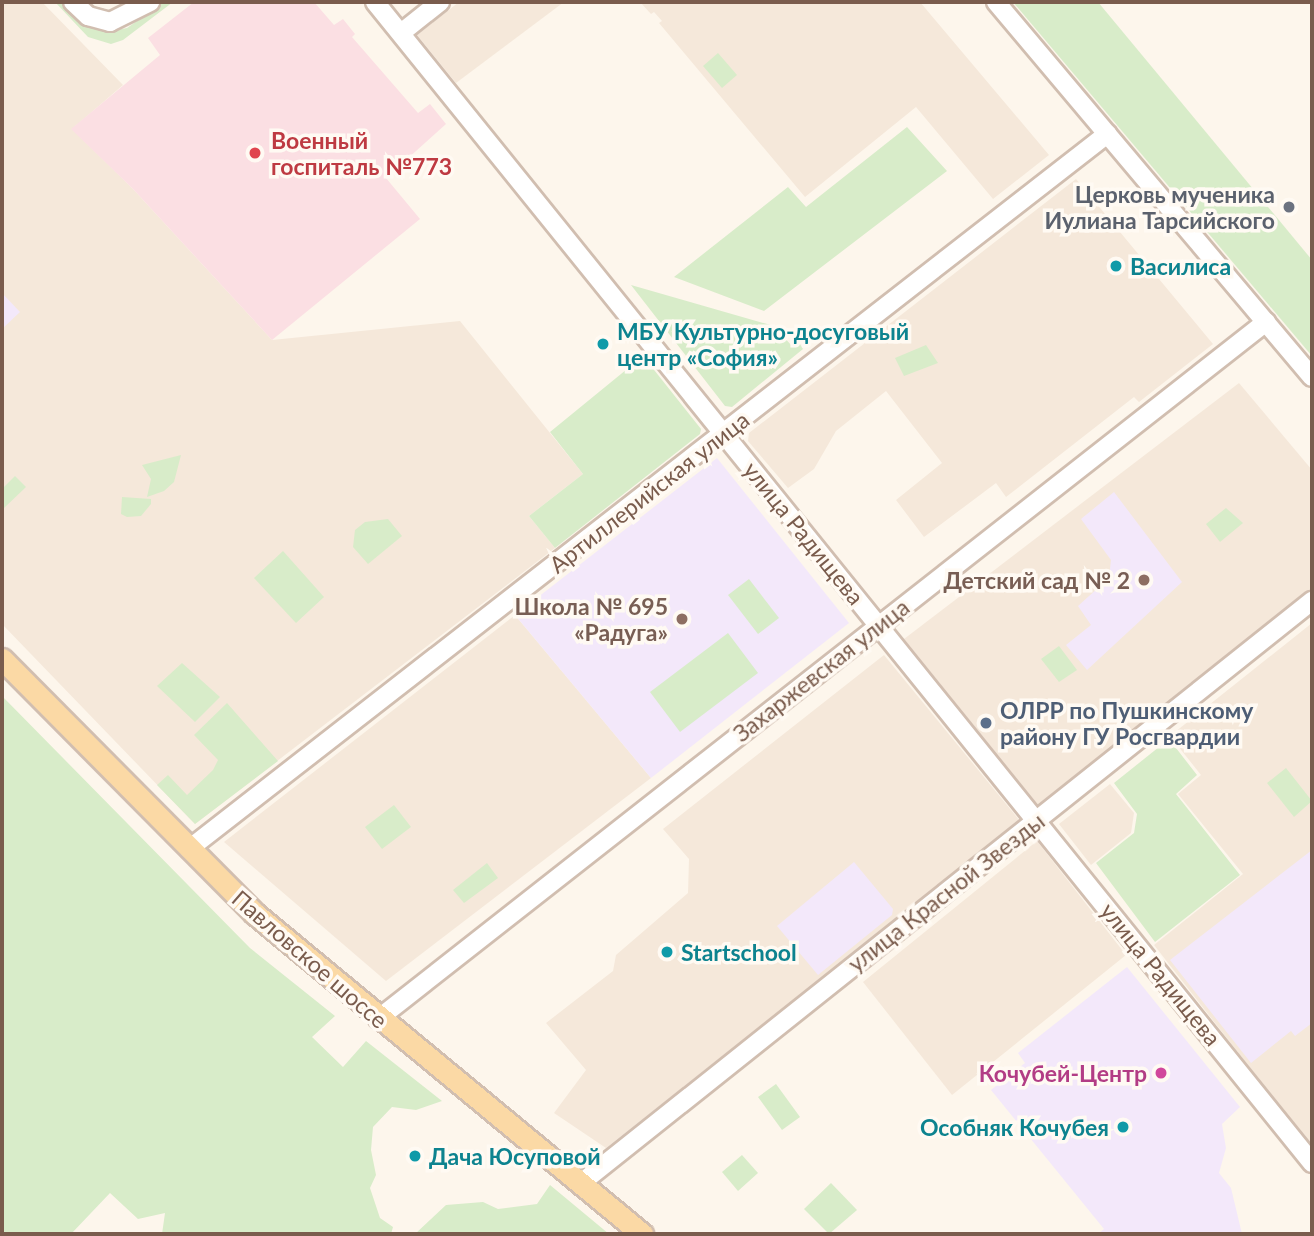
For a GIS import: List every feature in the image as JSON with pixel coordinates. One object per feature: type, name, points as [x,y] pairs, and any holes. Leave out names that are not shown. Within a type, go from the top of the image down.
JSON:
[{"type":"main road","name":"Павловское шоссе","points":[[2,659],[254,913],[378,1019],[642,1234]]},
{"type":"street","points":[[73,2],[88,16],[110,22],[150,2]]},
{"type":"street","name":"улица Радищева","points":[[375,2],[1038,820],[1312,1163]]},
{"type":"street","points":[[401,33],[440,2]]},
{"type":"street","points":[[996,2],[1312,377]]},
{"type":"street","name":"Артиллерийская улица","points":[[189,849],[1107,135]]},
{"type":"street","name":"Захаржевская улица","points":[[378,1019],[1266,323]]},
{"type":"street","name":"улица Красной Звезды","points":[[580,1184],[1312,601]]},
{"type":"shaded area","points":[[2,2],[42,2],[123,85],[72,129],[133,189],[272,340],[460,321],[583,474],[529,516],[555,548],[195,824],[2,624]]},
{"type":"shaded area","name":"Военный госпиталь №773","points":[[194,2],[314,2],[334,25],[343,19],[355,34],[352,37],[418,113],[430,104],[446,124],[386,178],[420,219],[272,340],[133,189],[71,129],[160,55],[148,38]]},
{"type":"shaded area","points":[[459,2],[564,2],[456,83],[417,35]]},
{"type":"shaded area","points":[[640,2],[920,2],[1049,155],[993,199],[916,107],[805,197],[659,23],[662,21]]},
{"type":"shaded area","points":[[1076,179],[1213,344],[1139,402],[1134,397],[1006,497],[996,483],[924,537],[896,500],[942,463],[886,391],[836,431],[814,469],[788,488],[748,441],[749,433]]},
{"type":"shaded area","points":[[2,293],[20,312],[2,329]]},
{"type":"shaded area","points":[[1239,383],[1312,470],[1312,589],[1039,807],[904,639]]},
{"type":"shaded area","name":"Школа № 695 «Радуга»","points":[[717,458],[849,623],[651,778],[515,615]]},
{"type":"shaded area","name":"Детский сад № 2","points":[[1114,492],[1182,582],[1087,670],[1066,645],[1091,625],[1078,606],[1109,578],[1111,560],[1081,519]]},
{"type":"shaded area","points":[[515,615],[651,778],[386,981],[224,842]]},
{"type":"shaded area","points":[[1312,623],[1312,1147],[1154,945],[1243,874],[1178,794],[1201,775],[1170,736]]},
{"type":"shaded area","points":[[884,655],[1020,821],[606,1148],[554,1113],[586,1070],[546,1023],[613,971],[616,955],[688,893],[689,859],[663,829]]},
{"type":"shaded area","points":[[1110,784],[1134,813],[1131,833],[1091,865],[1059,824]]},
{"type":"shaded area","points":[[1037,841],[1126,955],[952,1095],[863,982]]},
{"type":"shaded area","points":[[1312,850],[1312,1023],[1295,1036],[1291,1031],[1251,1063],[1170,960]]},
{"type":"shaded area","points":[[854,862],[893,909],[892,915],[818,975],[777,926]]},
{"type":"shaded area","points":[[1127,967],[1240,1107],[1222,1124],[1226,1148],[1219,1173],[1231,1188],[1242,1234],[1098,1234],[1104,1229],[991,1090],[1025,1063],[1018,1053]]},
{"type":"green space","points":[[55,2],[63,2],[84,24],[107,32],[127,28],[164,2],[173,2],[123,40],[111,44],[88,37]]},
{"type":"green space","points":[[1013,2],[1098,2],[1312,260],[1312,356]]},
{"type":"green space","points":[[718,53],[737,75],[722,88],[703,66]]},
{"type":"green space","points":[[907,127],[947,171],[764,311],[674,277],[788,187],[806,207]]},
{"type":"green space","points":[[631,285],[774,326],[791,345],[798,341],[803,349],[732,407],[725,406]]},
{"type":"green space","points":[[926,345],[938,363],[904,376],[895,358]]},
{"type":"green space","points":[[643,356],[701,429],[700,434],[555,548],[529,516],[583,474],[550,432]]},
{"type":"green space","points":[[181,455],[174,482],[164,491],[147,497],[151,479],[142,465]]},
{"type":"green space","points":[[15,476],[26,487],[2,510],[2,489]]},
{"type":"green space","points":[[122,497],[151,499],[151,504],[141,516],[127,517],[121,514]]},
{"type":"green space","points":[[1226,508],[1243,523],[1220,542],[1206,524]]},
{"type":"green space","points":[[388,519],[402,536],[368,564],[353,547],[355,530],[365,522]]},
{"type":"green space","points":[[283,551],[324,597],[296,623],[254,578]]},
{"type":"green space","points":[[749,579],[779,618],[758,634],[728,595]]},
{"type":"green space","points":[[728,633],[758,673],[680,732],[650,692]]},
{"type":"green space","points":[[1059,646],[1077,670],[1059,682],[1041,659]]},
{"type":"green space","points":[[182,663],[220,697],[195,722],[157,686]]},
{"type":"green space","points":[[3,697],[250,948],[335,1016],[312,1037],[343,1067],[366,1041],[442,1101],[416,1110],[392,1107],[373,1127],[371,1150],[376,1175],[370,1188],[380,1218],[393,1227],[391,1234],[162,1234],[165,1213],[138,1219],[110,1193],[71,1234],[2,1234]]},
{"type":"green space","points":[[227,703],[278,761],[195,824],[157,785],[168,775],[187,795],[213,770],[218,760],[194,735]]},
{"type":"green space","points":[[1169,739],[1197,775],[1176,794],[1240,875],[1155,942],[1096,863],[1134,833],[1137,814],[1114,783]]},
{"type":"green space","points":[[1286,768],[1312,801],[1294,817],[1267,783]]},
{"type":"green space","points":[[394,805],[411,827],[382,849],[365,827]]},
{"type":"green space","points":[[487,863],[498,878],[464,903],[453,890]]},
{"type":"green space","points":[[776,1084],[800,1117],[782,1130],[758,1097]]},
{"type":"green space","points":[[742,1155],[758,1173],[738,1191],[722,1172]]},
{"type":"green space","points":[[831,1183],[857,1210],[829,1234],[804,1209]]},
{"type":"green space","points":[[550,1185],[609,1234],[415,1234],[446,1205],[483,1202],[498,1209],[537,1204]]},
{"type":"place","name":"Военный госпиталь №773","points":[[255,153]]},
{"type":"place","name":"Церковь мученика Иулиана Тарсийского","points":[[1289,207]]},
{"type":"place","name":"Василиса","points":[[1116,266]]},
{"type":"place","name":"МБУ Культурно-досуговый центр «София»","points":[[603,344]]},
{"type":"place","name":"Детский сад № 2","points":[[1144,580]]},
{"type":"place","name":"Школа № 695 «Радуга»","points":[[682,619]]},
{"type":"place","name":"ОЛРР по Пушкинскому району ГУ Росгвардии","points":[[986,723]]},
{"type":"place","name":"Startschool","points":[[667,952]]},
{"type":"place","name":"Кочубей-Центр","points":[[1161,1073]]},
{"type":"place","name":"Особняк Кочубея","points":[[1123,1127]]},
{"type":"place","name":"Дача Юсуповой","points":[[415,1156]]}]
